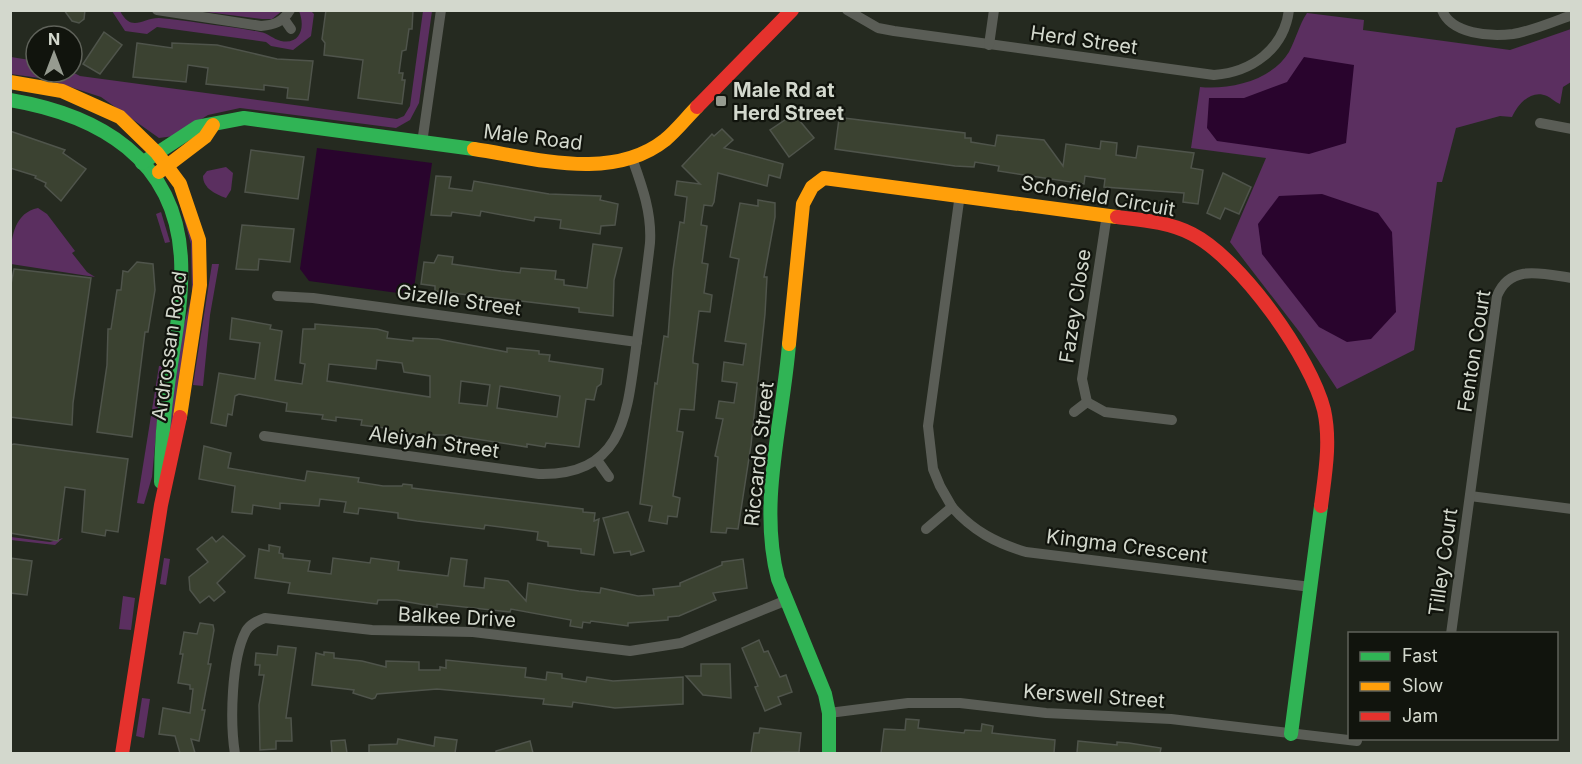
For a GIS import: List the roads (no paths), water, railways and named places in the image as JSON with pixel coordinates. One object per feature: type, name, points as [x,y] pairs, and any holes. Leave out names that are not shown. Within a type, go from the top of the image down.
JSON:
[{"type":"street","points":[[157,10],[261,26],[273,25],[287,15],[291,29]]},
{"type":"street","points":[[422,143],[441,10]]},
{"type":"street","name":"Male Road","points":[[142,163],[197,127],[231,120],[258,119],[582,164],[632,158],[672,134],[792,10]]},
{"type":"street","name":"Herd Street","points":[[847,10],[878,28],[1206,74],[1228,74],[1248,67],[1266,55],[1281,36],[1289,10]]},
{"type":"street","points":[[989,45],[994,10]]},
{"type":"street","points":[[1442,10],[1447,21],[1457,28],[1499,35],[1514,34],[1572,15]]},
{"type":"street","name":"Ardrossan Road","points":[[10,82],[62,91],[100,106],[120,117],[157,153],[180,184],[199,240],[200,285],[173,459],[161,506],[122,753]]},
{"type":"street","name":"Ardrossan Road","points":[[10,100],[70,112],[95,123],[124,144],[152,177],[175,223],[181,271],[163,428],[161,506]]},
{"type":"street","points":[[1540,123],[1572,129]]},
{"type":"street","points":[[152,177],[205,137],[213,125]]},
{"type":"street","name":"Aleiyah Street","points":[[264,436],[539,474],[574,472],[597,460],[615,442],[623,426],[637,342],[651,226],[632,158]]},
{"type":"street","name":"Schofield Circuit","points":[[812,187],[824,178],[841,177],[1168,224],[1196,236],[1218,252],[1245,279],[1312,377],[1324,411],[1328,454],[1291,734]]},
{"type":"street","name":"Riccardo Street","points":[[812,187],[805,198],[801,215],[786,382],[769,515],[773,560],[818,674],[829,713],[829,753]]},
{"type":"street","name":"Kingma Crescent","points":[[960,194],[928,426],[933,469],[952,507],[967,523],[984,535],[1026,552],[1311,587]]},
{"type":"street","name":"Fazey Close","points":[[1087,402],[1082,379],[1107,214]]},
{"type":"street","name":"Fenton Court","points":[[1470,496],[1497,296],[1502,285],[1511,277],[1522,273],[1572,278]]},
{"type":"street","name":"Gizelle Street","points":[[277,296],[313,298],[637,342]]},
{"type":"street","points":[[1074,412],[1087,402],[1105,412],[1172,420]]},
{"type":"street","points":[[597,460],[609,477]]},
{"type":"street","points":[[1470,496],[1572,509]]},
{"type":"street","name":"Tilley Court","points":[[1451,632],[1470,496]]},
{"type":"street","points":[[926,529],[952,507]]},
{"type":"street","name":"Balkee Drive","points":[[235,753],[231,705],[242,640],[254,622],[265,618],[372,630],[473,632],[630,651],[681,643],[787,600]]},
{"type":"street","name":"Kerswell Street","points":[[829,713],[908,703],[960,703],[1046,713],[1171,719],[1357,741]]},
{"type":"place","name":"Male Rd at Herd Street","points":[[721,101]]}]
